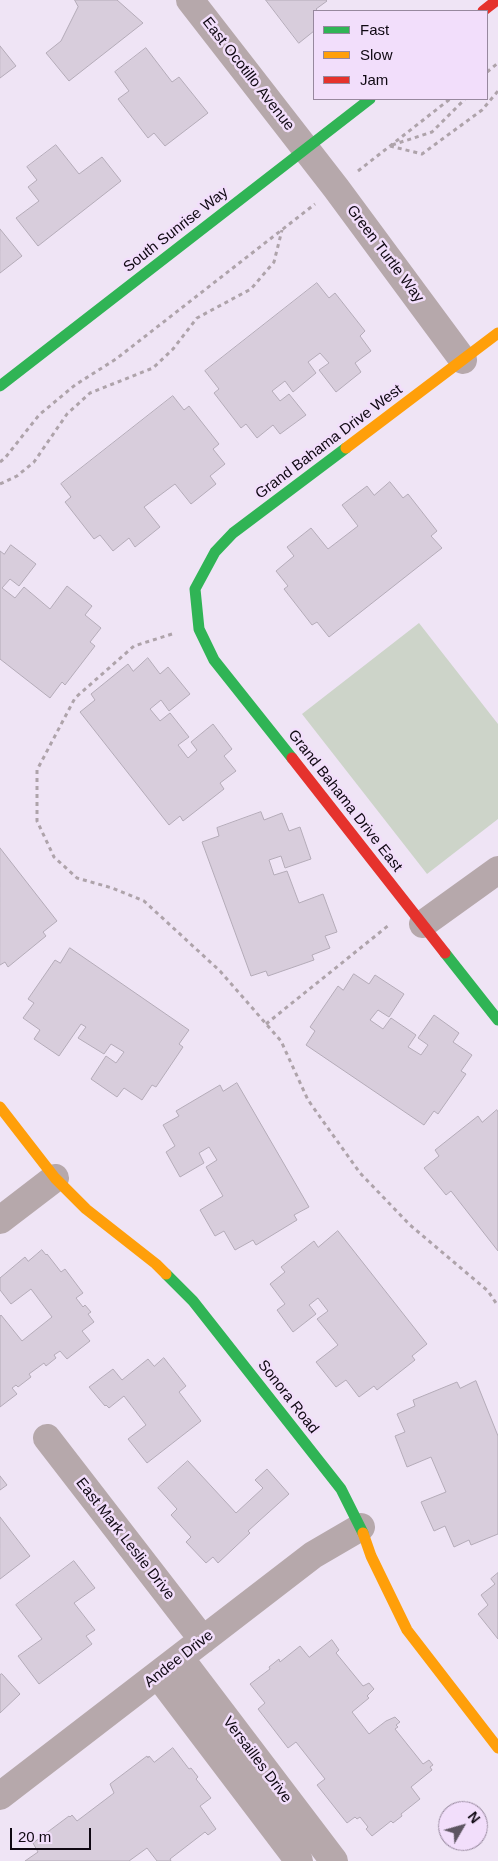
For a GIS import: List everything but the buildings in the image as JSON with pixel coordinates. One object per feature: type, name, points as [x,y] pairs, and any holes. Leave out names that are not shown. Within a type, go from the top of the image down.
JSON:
[{"type":"street","name":"East Ocotillo Avenue","points":[[190,0],[306,149]]},
{"type":"street","points":[[484,10],[498,0]]},
{"type":"street","name":"South Sunrise Way","points":[[0,386],[369,100]]},
{"type":"street","name":"Green Turtle Way","points":[[306,149],[463,360]]},
{"type":"street","name":"Grand Bahama Drive West","points":[[195,589],[215,552],[234,533],[498,333]]},
{"type":"street","name":"Grand Bahama Drive East","points":[[195,589],[199,628],[214,660],[498,1020]]},
{"type":"street","points":[[417,916],[498,870]]},
{"type":"street","name":"Sonora Road","points":[[0,1108],[55,1178],[86,1209],[156,1264],[193,1301],[341,1489],[361,1527],[371,1556],[407,1630],[498,1748]]},
{"type":"street","points":[[0,1220],[55,1178]]},
{"type":"street","name":"East Mark Leslie Drive","points":[[47,1438],[203,1640]]},
{"type":"street","name":"Andee Drive","points":[[0,1796],[313,1555],[361,1527]]},
{"type":"street","name":"Versailles Drive","points":[[180,1658],[334,1861]]},
{"type":"street","name":"Versailles Drive","points":[[158,1675],[299,1861]]},
{"type":"path","points":[[488,71],[498,63]]},
{"type":"path","points":[[389,146],[422,154],[482,110],[498,91]]},
{"type":"path","points":[[0,462],[39,415],[75,385],[116,359],[449,100]]},
{"type":"path","points":[[389,146],[432,132],[464,100]]},
{"type":"path","points":[[0,484],[17,476],[34,462],[67,414],[90,393],[153,368],[173,349],[197,318],[251,289],[274,262],[282,229]]},
{"type":"path","points":[[199,628],[134,646],[75,698],[37,770],[36,821],[54,857],[77,878],[112,888],[144,901],[220,971],[281,1041],[308,1100],[360,1173],[410,1225],[488,1291],[498,1306]]},
{"type":"path","points":[[266,1024],[417,916]]},
{"type":"shaded area","points":[[419,623],[498,724],[498,819],[427,874],[302,714]]},
{"type":"traffic: fast","points":[[0,386],[369,100]]},
{"type":"traffic: fast","points":[[292,758],[214,660],[199,629],[195,589],[215,552],[233,533],[346,448]]},
{"type":"traffic: fast","points":[[445,953],[498,1020]]},
{"type":"traffic: fast","points":[[166,1274],[193,1301],[341,1489],[363,1533]]},
{"type":"traffic: slow","points":[[346,448],[498,333]]},
{"type":"traffic: slow","points":[[0,1107],[55,1178],[86,1209],[166,1274]]},
{"type":"traffic: slow","points":[[363,1533],[371,1556],[407,1630],[498,1748]]},
{"type":"traffic: jam","points":[[484,10],[497,0]]},
{"type":"traffic: jam","points":[[292,758],[445,953]]}]
